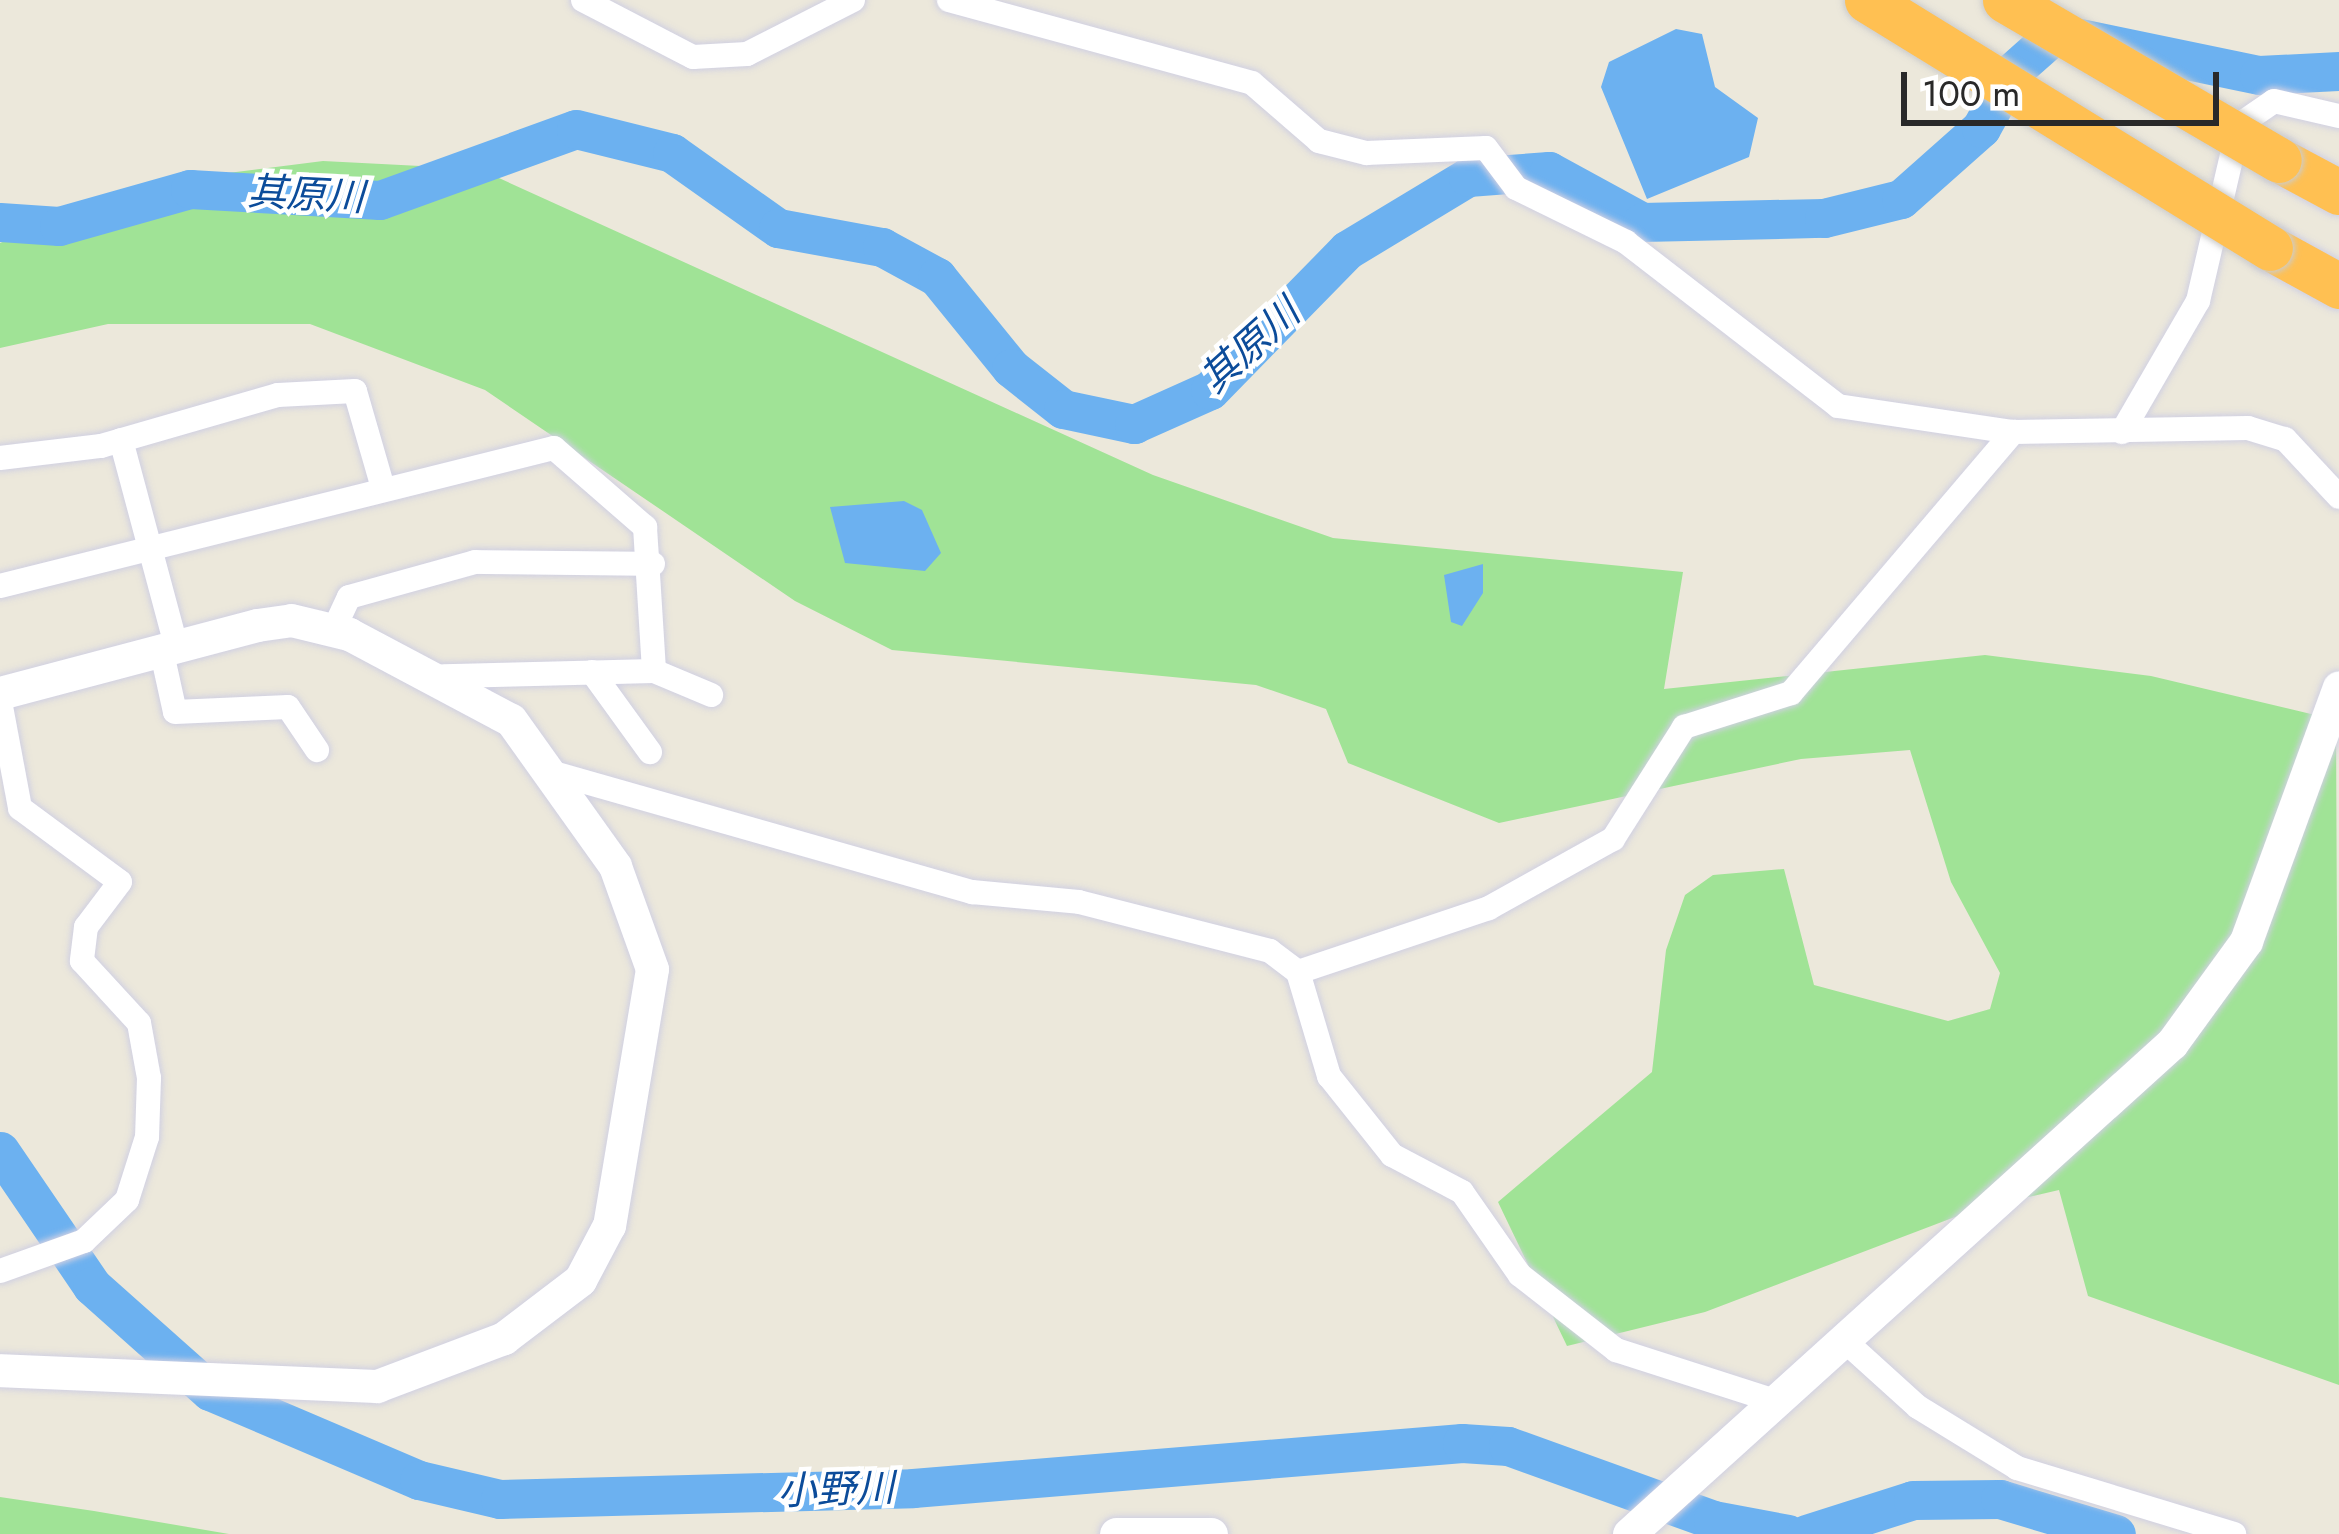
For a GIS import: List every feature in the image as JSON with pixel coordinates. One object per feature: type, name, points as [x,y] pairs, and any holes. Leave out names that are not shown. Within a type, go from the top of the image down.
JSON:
[{"type":"highway","points":[[1867,0],[2339,286]]},
{"type":"highway","points":[[2006,0],[2339,192]]},
{"type":"street","points":[[583,0],[693,57],[747,54],[853,0]]},
{"type":"street","points":[[949,0],[1252,83],[1319,141],[1366,152],[1486,148],[1516,188],[1626,242],[1838,406],[2013,432],[2248,428],[2285,439],[2339,496]]},
{"type":"street","points":[[2122,432],[2198,301],[2239,125],[2274,101],[2339,116]]},
{"type":"street","points":[[0,458],[121,440],[278,395],[355,391],[383,488]]},
{"type":"street","points":[[1298,972],[1490,908],[1613,839],[1684,727],[1791,693],[2013,432]]},
{"type":"street","points":[[121,440],[169,651],[176,712],[289,707],[317,750]]},
{"type":"street","points":[[0,586],[554,448],[636,512],[653,564],[654,671]]},
{"type":"street","points":[[334,629],[349,597],[475,562],[653,564]]},
{"type":"street","points":[[0,1271],[51,1257],[84,1240],[127,1200],[148,1138],[140,1023],[80,946],[120,882],[20,808],[0,697],[291,620],[334,629],[444,676],[511,720],[554,773],[615,866],[652,969],[609,1226],[559,1301],[451,1367],[377,1386],[0,1370]]},
{"type":"street","points":[[444,676],[654,671],[712,695]]},
{"type":"street","points":[[592,672],[650,752]]},
{"type":"street","points":[[1629,1534],[2111,1107],[2215,989],[2288,850],[2339,686]]},
{"type":"street","points":[[554,773],[972,892],[1078,902],[1249,946],[1298,972],[1328,1076],[1392,1155],[1462,1192],[1520,1275],[1616,1350],[1778,1402]]},
{"type":"street","points":[[1846,1342],[1918,1407],[2017,1468],[2234,1534]]},
{"type":"street","points":[[1116,1534],[1211,1534]]},
{"type":"green space","points":[[323,161],[479,169],[1153,475],[1333,538],[1683,572],[1664,689],[1985,655],[2151,676],[2336,720],[2339,1385],[2088,1296],[2059,1190],[1976,1209],[1705,1312],[1567,1346],[1498,1202],[1652,1072],[1666,950],[1685,895],[1713,875],[1784,869],[1814,985],[1948,1021],[1990,1009],[2000,973],[1951,882],[1910,750],[1801,759],[1499,823],[1348,763],[1326,709],[1256,685],[892,650],[795,601],[485,390],[310,324],[108,324],[0,348],[0,243],[156,182]]},
{"type":"green space","points":[[0,1497],[94,1511],[229,1534],[0,1534]]},
{"type":"water","points":[[1676,29],[1702,34],[1715,87],[1758,118],[1749,157],[1647,199],[1601,87],[1609,62]]},
{"type":"water","points":[[904,501],[922,510],[941,553],[925,571],[845,563],[830,507]]},
{"type":"water","points":[[1483,564],[1483,593],[1462,626],[1451,622],[1444,575]]},
{"type":"waterway","name":"其原川","points":[[0,222],[59,226],[190,189],[380,200],[576,129],[672,153],[778,228],[882,247],[937,277],[1011,368],[1063,409],[1134,424],[1210,390],[1347,250],[1468,177],[1549,171],[1642,222],[1824,218],[1901,199],[1981,128],[2012,72],[2056,33],[2259,75],[2339,71]]},
{"type":"waterway","name":"小野川","points":[[0,1151],[92,1286],[210,1391],[419,1480],[500,1499],[913,1488],[1462,1443],[1508,1446],[1713,1520],[1788,1534]]},
{"type":"waterway","name":"小野川","points":[[1806,1534],[1913,1500],[2000,1499],[2116,1534]]}]
